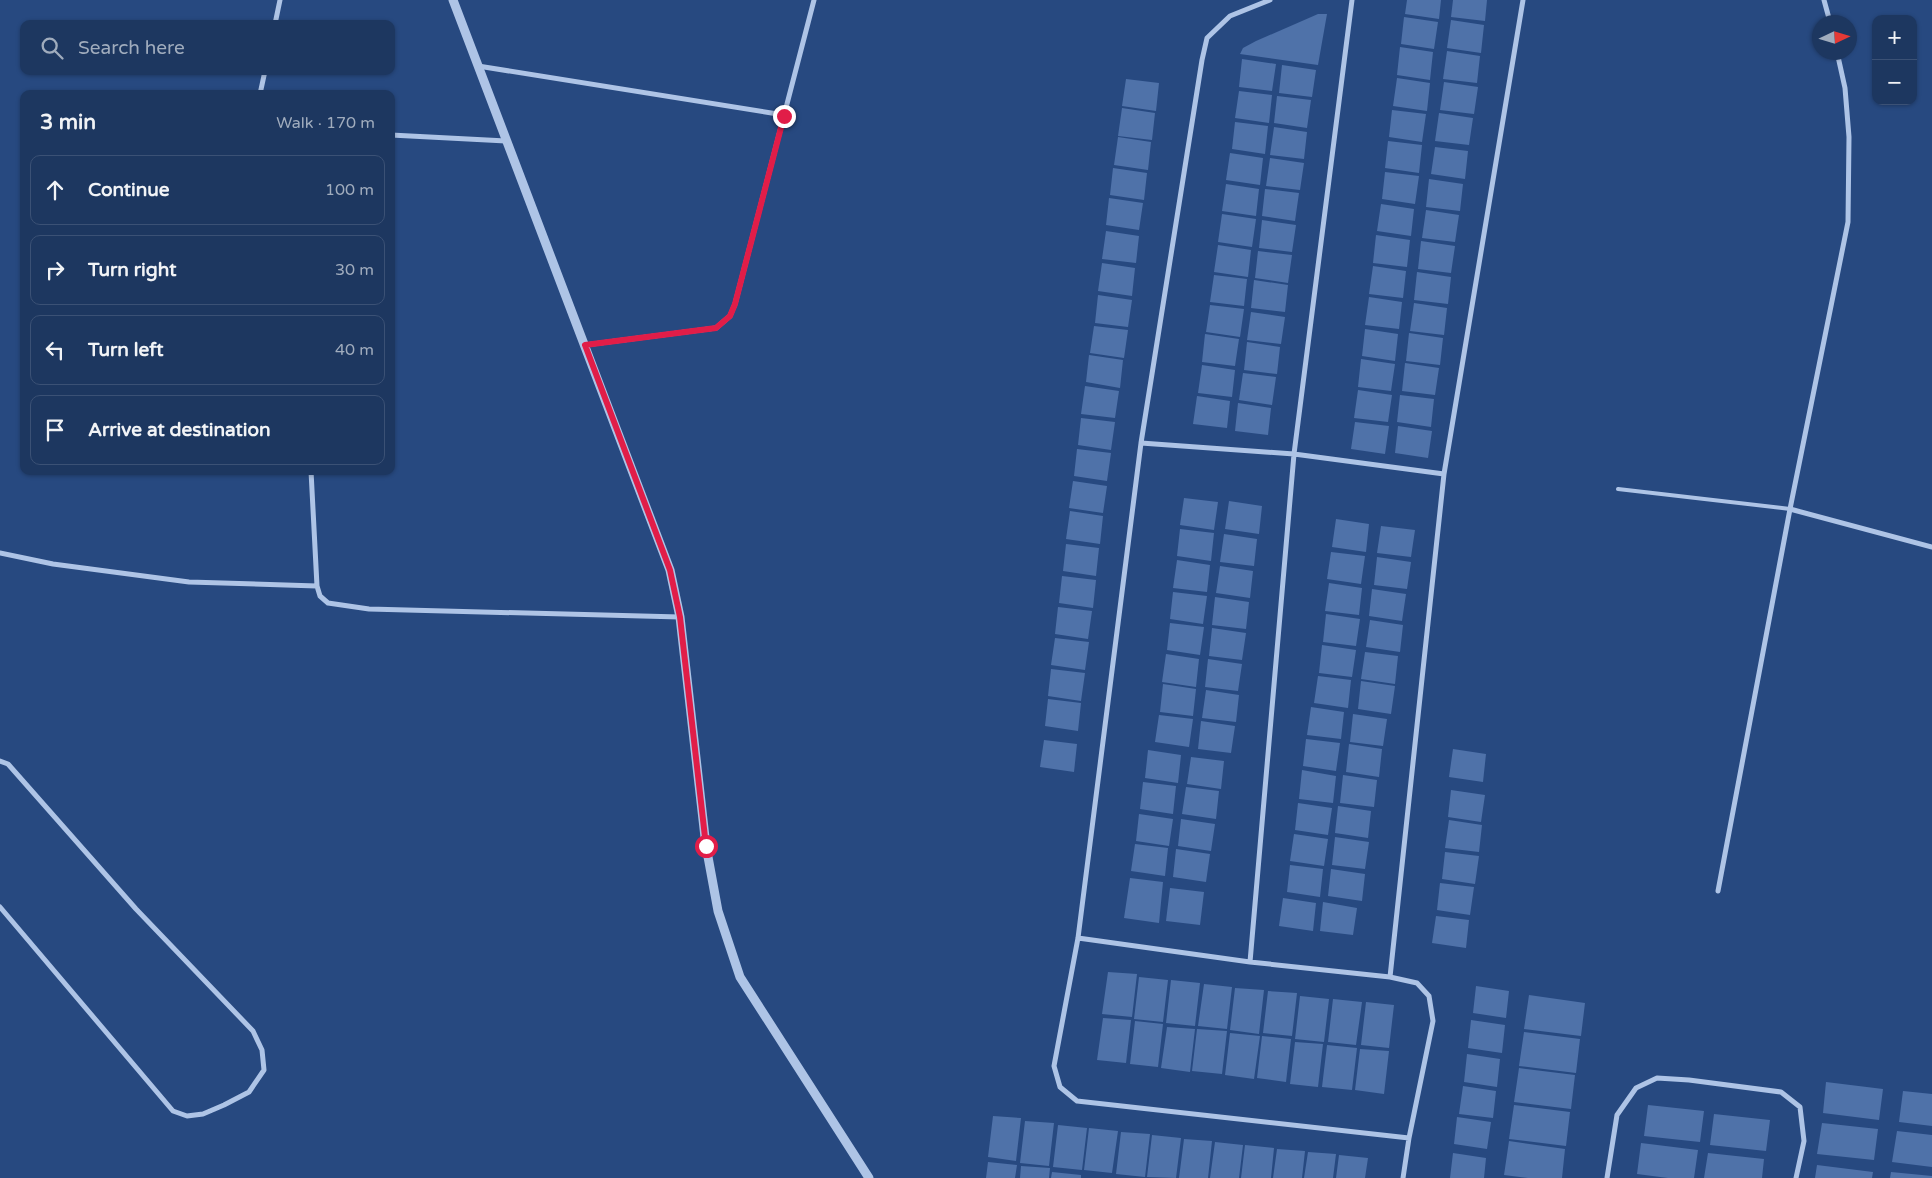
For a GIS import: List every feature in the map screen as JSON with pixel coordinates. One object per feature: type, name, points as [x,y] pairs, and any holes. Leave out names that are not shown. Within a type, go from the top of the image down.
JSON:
[{"type":"street","points":[[276,20],[280,0]]},
{"type":"street","points":[[453,0],[670,570],[680,617],[706,846],[718,911],[740,977],[869,1178]]},
{"type":"street","points":[[585,345],[716,328],[730,316],[735,304],[814,0]]},
{"type":"street","points":[[1270,0],[1230,16],[1207,38],[1202,60],[1141,443],[1078,938],[1054,1066],[1060,1087],[1077,1102],[1409,1138]]},
{"type":"street","points":[[1250,962],[1294,454],[1352,0]]},
{"type":"street","points":[[1390,977],[1444,474],[1523,0]]},
{"type":"street","points":[[1824,0],[1828,15]]},
{"type":"street","points":[[1718,891],[1790,509],[1848,222],[1849,137],[1844,88],[1839,60]]},
{"type":"street","points":[[478,66],[784,116]]},
{"type":"street","points":[[261,90],[264,75]]},
{"type":"street","points":[[395,135],[506,141]]},
{"type":"street","points":[[1141,443],[1294,454],[1444,474]]},
{"type":"street","points":[[311,475],[317,586],[320,596],[328,603],[369,608],[680,617]]},
{"type":"street","points":[[1790,509],[1932,546]]},
{"type":"street","points":[[0,553],[53,564],[189,582],[317,586]]},
{"type":"street","points":[[0,761],[8,764],[136,909],[253,1031],[262,1050],[264,1070],[249,1092],[224,1105],[203,1114],[186,1116],[173,1111],[0,907]]},
{"type":"street","points":[[1078,938],[1250,962],[1390,977],[1417,982],[1429,996],[1433,1021],[1409,1138],[1404,1178]]},
{"type":"street","points":[[1607,1178],[1617,1115],[1636,1088],[1657,1078],[1689,1080],[1781,1092],[1800,1107],[1804,1141],[1796,1178]]},
{"type":"lane","points":[[1618,489],[1790,509]]},
{"type":"building","points":[[1407,0],[1441,0],[1439,19],[1405,14]]},
{"type":"building","points":[[1453,0],[1487,0],[1485,21],[1451,17]]},
{"type":"building","points":[[1318,14],[1327,14],[1318,65],[1240,54],[1243,48],[1256,41]]},
{"type":"building","points":[[1404,17],[1438,22],[1434,49],[1401,44]]},
{"type":"building","points":[[1451,20],[1484,25],[1481,53],[1447,48]]},
{"type":"building","points":[[1400,47],[1433,52],[1430,80],[1397,75]]},
{"type":"building","points":[[1447,51],[1480,56],[1477,83],[1443,79]]},
{"type":"building","points":[[1242,59],[1276,64],[1272,91],[1239,87]]},
{"type":"building","points":[[1282,65],[1316,70],[1312,97],[1279,93]]},
{"type":"building","points":[[1397,78],[1430,83],[1427,111],[1393,106]]},
{"type":"building","points":[[1126,79],[1159,83],[1156,111],[1122,106]]},
{"type":"building","points":[[1444,82],[1478,87],[1474,114],[1440,110]]},
{"type":"building","points":[[1239,91],[1272,95],[1269,123],[1235,118]]},
{"type":"building","points":[[1277,96],[1311,100],[1307,128],[1274,123]]},
{"type":"building","points":[[1122,108],[1155,113],[1152,140],[1118,136]]},
{"type":"building","points":[[1392,110],[1426,114],[1422,142],[1389,137]]},
{"type":"building","points":[[1439,113],[1473,118],[1469,145],[1435,141]]},
{"type":"building","points":[[1235,122],[1268,126],[1265,154],[1232,149]]},
{"type":"building","points":[[1274,127],[1307,132],[1304,159],[1270,155]]},
{"type":"building","points":[[1118,137],[1151,142],[1148,170],[1114,165]]},
{"type":"building","points":[[1388,141],[1422,145],[1419,173],[1385,168]]},
{"type":"building","points":[[1435,147],[1468,151],[1465,179],[1431,174]]},
{"type":"building","points":[[1230,153],[1263,158],[1260,185],[1226,180]]},
{"type":"building","points":[[1270,158],[1304,163],[1300,190],[1266,186]]},
{"type":"building","points":[[1113,168],[1147,173],[1144,200],[1110,195]]},
{"type":"building","points":[[1385,172],[1419,176],[1415,204],[1382,199]]},
{"type":"building","points":[[1429,179],[1463,184],[1460,211],[1426,207]]},
{"type":"building","points":[[1226,184],[1259,189],[1256,216],[1222,211]]},
{"type":"building","points":[[1265,189],[1299,193],[1295,221],[1262,216]]},
{"type":"building","points":[[1109,198],[1143,203],[1139,230],[1106,225]]},
{"type":"building","points":[[1381,204],[1414,209],[1411,236],[1377,231]]},
{"type":"building","points":[[1426,210],[1459,215],[1455,242],[1422,238]]},
{"type":"building","points":[[1222,214],[1256,219],[1252,247],[1218,242]]},
{"type":"building","points":[[1262,220],[1296,225],[1292,252],[1259,248]]},
{"type":"building","points":[[1106,231],[1139,236],[1136,263],[1102,259]]},
{"type":"building","points":[[1376,235],[1410,240],[1407,267],[1373,263]]},
{"type":"building","points":[[1421,241],[1455,246],[1451,273],[1418,269]]},
{"type":"building","points":[[1218,245],[1251,250],[1248,277],[1214,272]]},
{"type":"building","points":[[1258,251],[1292,255],[1288,283],[1255,278]]},
{"type":"building","points":[[1102,263],[1135,268],[1132,296],[1098,291]]},
{"type":"building","points":[[1373,266],[1406,271],[1403,298],[1369,294]]},
{"type":"building","points":[[1417,272],[1451,277],[1448,304],[1414,300]]},
{"type":"building","points":[[1214,275],[1247,279],[1244,306],[1210,302]]},
{"type":"building","points":[[1254,280],[1288,285],[1285,312],[1251,308]]},
{"type":"building","points":[[1098,295],[1132,300],[1128,327],[1095,323]]},
{"type":"building","points":[[1369,297],[1402,302],[1399,329],[1365,325]]},
{"type":"building","points":[[1414,303],[1447,308],[1444,335],[1410,331]]},
{"type":"building","points":[[1210,305],[1244,309],[1240,337],[1206,332]]},
{"type":"building","points":[[1251,312],[1285,317],[1281,344],[1247,340]]},
{"type":"building","points":[[1094,326],[1128,330],[1124,358],[1090,353]]},
{"type":"building","points":[[1365,329],[1398,334],[1395,361],[1362,356]]},
{"type":"building","points":[[1409,333],[1443,338],[1440,365],[1406,361]]},
{"type":"building","points":[[1205,334],[1239,339],[1235,366],[1202,362]]},
{"type":"building","points":[[1247,342],[1280,347],[1277,374],[1244,370]]},
{"type":"building","points":[[1089,355],[1123,360],[1120,388],[1086,382]]},
{"type":"building","points":[[1361,359],[1395,364],[1391,391],[1358,387]]},
{"type":"building","points":[[1405,363],[1439,368],[1435,395],[1402,391]]},
{"type":"building","points":[[1202,365],[1235,370],[1232,397],[1198,393]]},
{"type":"building","points":[[1243,373],[1276,377],[1272,405],[1239,400]]},
{"type":"building","points":[[1085,386],[1119,391],[1115,418],[1081,414]]},
{"type":"building","points":[[1358,390],[1392,395],[1388,422],[1354,418]]},
{"type":"building","points":[[1400,395],[1434,399],[1431,427],[1397,422]]},
{"type":"building","points":[[1197,396],[1230,401],[1227,428],[1193,424]]},
{"type":"building","points":[[1238,403],[1271,408],[1268,435],[1235,431]]},
{"type":"building","points":[[1081,418],[1115,422],[1111,450],[1078,445]]},
{"type":"building","points":[[1355,422],[1389,426],[1385,454],[1351,449]]},
{"type":"building","points":[[1398,426],[1432,431],[1428,458],[1395,453]]},
{"type":"building","points":[[1077,449],[1111,453],[1107,481],[1074,476]]},
{"type":"building","points":[[1073,481],[1107,486],[1103,513],[1069,508]]},
{"type":"building","points":[[1184,498],[1218,502],[1214,530],[1180,525]]},
{"type":"building","points":[[1229,501],[1262,506],[1259,534],[1225,529]]},
{"type":"building","points":[[1070,511],[1103,516],[1100,544],[1066,539]]},
{"type":"building","points":[[1336,519],[1369,524],[1366,552],[1332,547]]},
{"type":"building","points":[[1381,526],[1415,530],[1411,557],[1377,553]]},
{"type":"building","points":[[1180,529],[1214,533],[1211,561],[1177,556]]},
{"type":"building","points":[[1224,534],[1257,539],[1254,566],[1220,562]]},
{"type":"building","points":[[1066,544],[1099,548],[1096,576],[1063,571]]},
{"type":"building","points":[[1331,552],[1365,556],[1361,584],[1327,579]]},
{"type":"building","points":[[1377,557],[1411,562],[1407,589],[1374,585]]},
{"type":"building","points":[[1177,560],[1210,565],[1207,592],[1173,588]]},
{"type":"building","points":[[1220,566],[1253,571],[1250,598],[1216,593]]},
{"type":"building","points":[[1062,576],[1096,580],[1093,608],[1059,603]]},
{"type":"building","points":[[1329,583],[1362,588],[1359,615],[1325,611]]},
{"type":"building","points":[[1372,589],[1406,594],[1402,621],[1369,616]]},
{"type":"building","points":[[1173,592],[1207,596],[1203,624],[1170,619]]},
{"type":"building","points":[[1215,597],[1249,602],[1246,629],[1212,625]]},
{"type":"building","points":[[1058,607],[1092,611],[1088,639],[1055,634]]},
{"type":"building","points":[[1326,614],[1360,619],[1356,646],[1323,642]]},
{"type":"building","points":[[1370,620],[1403,625],[1400,652],[1366,647]]},
{"type":"building","points":[[1170,623],[1204,627],[1200,655],[1167,650]]},
{"type":"building","points":[[1212,628],[1246,633],[1242,660],[1209,656]]},
{"type":"building","points":[[1055,638],[1089,642],[1085,670],[1051,665]]},
{"type":"building","points":[[1322,645],[1356,650],[1352,677],[1319,673]]},
{"type":"building","points":[[1365,652],[1398,656],[1395,684],[1361,679]]},
{"type":"building","points":[[1166,654],[1199,659],[1196,687],[1162,682]]},
{"type":"building","points":[[1208,659],[1242,664],[1238,691],[1205,687]]},
{"type":"building","points":[[1051,669],[1085,673],[1081,701],[1048,696]]},
{"type":"building","points":[[1318,676],[1351,680],[1348,708],[1314,703]]},
{"type":"building","points":[[1361,681],[1395,686],[1391,714],[1358,709]]},
{"type":"building","points":[[1163,684],[1196,689],[1193,716],[1160,712]]},
{"type":"building","points":[[1206,690],[1239,695],[1236,722],[1202,718]]},
{"type":"building","points":[[1048,699],[1081,703],[1078,731],[1045,726]]},
{"type":"building","points":[[1311,707],[1344,712],[1341,739],[1307,735]]},
{"type":"building","points":[[1353,714],[1387,719],[1383,746],[1350,742]]},
{"type":"building","points":[[1159,715],[1193,719],[1189,747],[1155,742]]},
{"type":"building","points":[[1201,721],[1235,726],[1231,753],[1198,749]]},
{"type":"building","points":[[1306,739],[1340,743],[1336,771],[1303,766]]},
{"type":"building","points":[[1044,740],[1077,744],[1074,772],[1040,767]]},
{"type":"building","points":[[1349,744],[1382,749],[1379,777],[1346,772]]},
{"type":"building","points":[[1453,749],[1486,754],[1483,782],[1449,777]]},
{"type":"building","points":[[1148,750],[1181,755],[1178,783],[1145,778]]},
{"type":"building","points":[[1191,757],[1224,761],[1221,789],[1187,784]]},
{"type":"building","points":[[1302,770],[1336,776],[1333,803],[1299,799]]},
{"type":"building","points":[[1343,775],[1377,780],[1374,807],[1340,803]]},
{"type":"building","points":[[1143,782],[1176,786],[1173,814],[1140,809]]},
{"type":"building","points":[[1186,787],[1219,791],[1216,819],[1182,814]]},
{"type":"building","points":[[1451,790],[1485,795],[1481,822],[1448,817]]},
{"type":"building","points":[[1298,803],[1332,808],[1328,835],[1295,830]]},
{"type":"building","points":[[1338,806],[1371,811],[1368,838],[1335,833]]},
{"type":"building","points":[[1139,814],[1173,819],[1169,846],[1136,841]]},
{"type":"building","points":[[1181,819],[1215,824],[1211,851],[1178,846]]},
{"type":"building","points":[[1449,820],[1482,825],[1479,852],[1445,848]]},
{"type":"building","points":[[1294,834],[1328,839],[1324,866],[1290,861]]},
{"type":"building","points":[[1335,837],[1369,842],[1365,869],[1332,865]]},
{"type":"building","points":[[1135,844],[1168,848],[1165,876],[1131,871]]},
{"type":"building","points":[[1176,849],[1210,854],[1206,882],[1173,877]]},
{"type":"building","points":[[1445,852],[1479,856],[1475,884],[1442,879]]},
{"type":"building","points":[[1290,865],[1323,869],[1320,897],[1287,892]]},
{"type":"building","points":[[1331,869],[1365,874],[1362,901],[1328,896]]},
{"type":"building","points":[[1130,878],[1163,882],[1159,923],[1124,918]]},
{"type":"building","points":[[1440,883],[1474,887],[1470,915],[1437,910]]},
{"type":"building","points":[[1170,888],[1204,892],[1200,925],[1166,921]]},
{"type":"building","points":[[1283,898],[1316,903],[1313,931],[1279,926]]},
{"type":"building","points":[[1323,902],[1357,908],[1353,935],[1320,931]]},
{"type":"building","points":[[1436,916],[1469,920],[1466,948],[1432,943]]},
{"type":"building","points":[[1108,972],[1137,974],[1132,1017],[1102,1014]]},
{"type":"building","points":[[1139,977],[1168,980],[1163,1022],[1134,1019]]},
{"type":"building","points":[[1171,980],[1200,983],[1195,1026],[1166,1023]]},
{"type":"building","points":[[1204,984],[1232,987],[1227,1029],[1198,1026]]},
{"type":"building","points":[[1476,986],[1509,991],[1506,1018],[1473,1013]]},
{"type":"building","points":[[1235,988],[1264,990],[1259,1034],[1230,1030]]},
{"type":"building","points":[[1268,991],[1297,993],[1292,1036],[1263,1033]]},
{"type":"building","points":[[1529,995],[1585,1003],[1581,1036],[1524,1029]]},
{"type":"building","points":[[1300,996],[1329,999],[1324,1042],[1295,1039]]},
{"type":"building","points":[[1333,999],[1362,1002],[1356,1045],[1328,1042]]},
{"type":"building","points":[[1366,1002],[1394,1005],[1389,1048],[1361,1045]]},
{"type":"building","points":[[1103,1018],[1131,1020],[1126,1063],[1097,1060]]},
{"type":"building","points":[[1471,1020],[1505,1025],[1502,1053],[1468,1048]]},
{"type":"building","points":[[1135,1021],[1163,1024],[1158,1067],[1130,1064]]},
{"type":"building","points":[[1167,1027],[1195,1029],[1190,1072],[1161,1068]]},
{"type":"building","points":[[1197,1029],[1227,1031],[1222,1074],[1192,1071]]},
{"type":"building","points":[[1524,1032],[1580,1039],[1576,1073],[1519,1066]]},
{"type":"building","points":[[1230,1033],[1260,1036],[1254,1079],[1225,1075]]},
{"type":"building","points":[[1262,1036],[1291,1039],[1286,1082],[1257,1078]]},
{"type":"building","points":[[1295,1042],[1323,1044],[1318,1087],[1290,1084]]},
{"type":"building","points":[[1327,1045],[1357,1048],[1352,1090],[1322,1087]]},
{"type":"building","points":[[1360,1049],[1389,1051],[1384,1094],[1355,1090]]},
{"type":"building","points":[[1467,1054],[1500,1059],[1497,1087],[1464,1082]]},
{"type":"building","points":[[1519,1068],[1575,1075],[1571,1109],[1514,1102]]},
{"type":"building","points":[[1826,1082],[1883,1089],[1879,1120],[1823,1113]]},
{"type":"building","points":[[1463,1086],[1496,1091],[1493,1118],[1459,1114]]},
{"type":"building","points":[[1903,1091],[1932,1094],[1932,1126],[1899,1122]]},
{"type":"building","points":[[1514,1105],[1570,1112],[1566,1146],[1509,1139]]},
{"type":"building","points":[[1648,1105],[1704,1111],[1700,1142],[1644,1136]]},
{"type":"building","points":[[1714,1114],[1770,1120],[1766,1151],[1710,1145]]},
{"type":"building","points":[[993,1116],[1021,1118],[1016,1161],[988,1157]]},
{"type":"building","points":[[1457,1117],[1491,1122],[1487,1149],[1454,1144]]},
{"type":"building","points":[[1025,1121],[1054,1123],[1049,1166],[1020,1163]]},
{"type":"building","points":[[1822,1123],[1878,1129],[1874,1160],[1817,1154]]},
{"type":"building","points":[[1058,1125],[1087,1128],[1082,1170],[1053,1167]]},
{"type":"building","points":[[1089,1128],[1118,1131],[1112,1173],[1084,1170]]},
{"type":"building","points":[[1897,1131],[1932,1135],[1932,1167],[1892,1162]]},
{"type":"building","points":[[1121,1132],[1150,1134],[1145,1177],[1116,1174]]},
{"type":"building","points":[[1152,1135],[1181,1138],[1176,1178],[1147,1177]]},
{"type":"building","points":[[1184,1139],[1212,1141],[1208,1178],[1179,1178]]},
{"type":"building","points":[[1509,1141],[1565,1149],[1562,1178],[1528,1178],[1504,1175]]},
{"type":"building","points":[[1215,1142],[1243,1145],[1239,1178],[1210,1178]]},
{"type":"building","points":[[1641,1143],[1698,1150],[1694,1178],[1668,1178],[1637,1174]]},
{"type":"building","points":[[1245,1145],[1274,1148],[1271,1178],[1241,1178]]},
{"type":"building","points":[[1277,1149],[1305,1151],[1302,1178],[1273,1178]]},
{"type":"building","points":[[1308,1152],[1336,1154],[1333,1178],[1304,1178]]},
{"type":"building","points":[[1453,1153],[1486,1158],[1484,1178],[1450,1178]]},
{"type":"building","points":[[1708,1153],[1764,1159],[1762,1178],[1704,1178]]},
{"type":"building","points":[[1339,1155],[1368,1158],[1365,1178],[1336,1178]]},
{"type":"building","points":[[988,1162],[1017,1165],[1015,1178],[986,1178]]},
{"type":"building","points":[[1817,1165],[1873,1172],[1872,1178],[1815,1178]]},
{"type":"building","points":[[1021,1166],[1050,1168],[1049,1178],[1020,1178]]},
{"type":"building","points":[[1052,1172],[1081,1175],[1081,1178],[1051,1178]]},
{"type":"building","points":[[1891,1172],[1932,1176],[1932,1178],[1890,1178]]},
{"type":"route","points":[[706,846],[680,617],[670,570],[585,345],[716,328],[730,316],[735,304],[784,116]]}]
